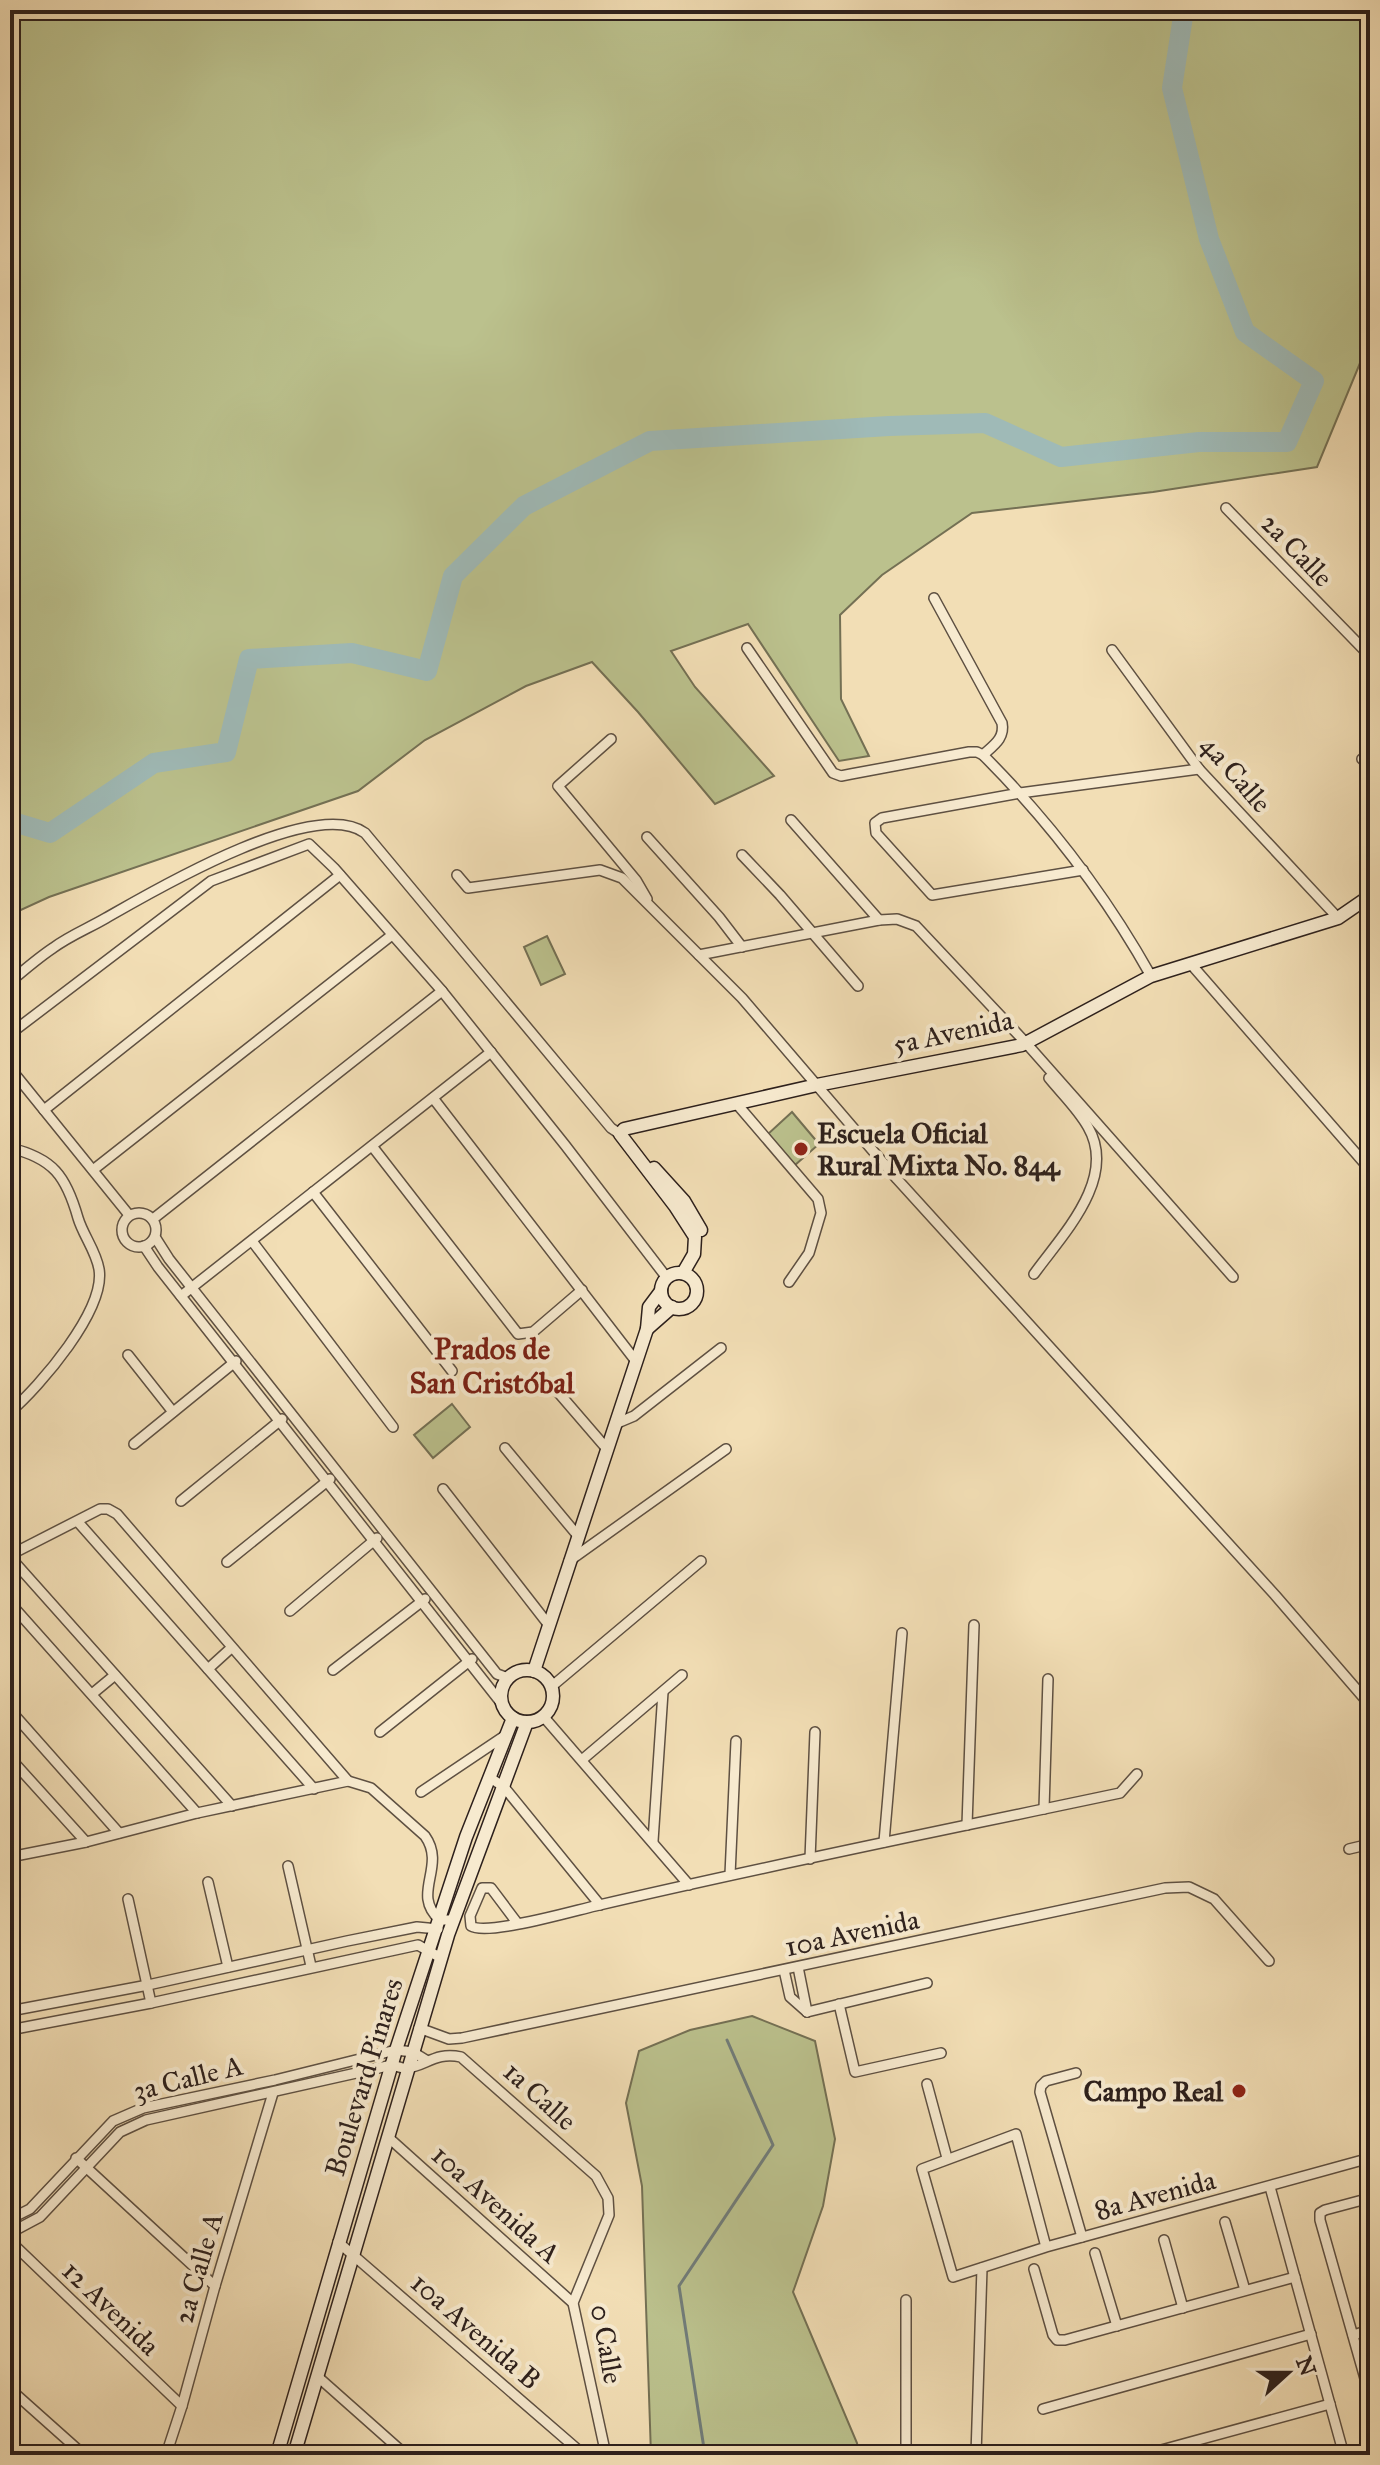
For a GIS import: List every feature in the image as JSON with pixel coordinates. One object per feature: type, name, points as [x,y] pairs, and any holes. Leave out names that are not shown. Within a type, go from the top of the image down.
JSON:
[{"type":"street","name":"2a Calle","points":[[1226,508],[1370,656]]},
{"type":"street","points":[[934,598],[1002,723],[1004,732],[1001,739],[983,755]]},
{"type":"street","points":[[747,648],[833,773],[841,776],[969,752],[983,755],[1020,793],[1083,870],[1115,913],[1151,976]]},
{"type":"street","name":"4a Calle","points":[[1112,650],[1199,769],[1338,918]]},
{"type":"street","points":[[611,739],[558,786],[636,880],[655,912]]},
{"type":"street","points":[[1362,759],[1370,766]]},
{"type":"street","points":[[1083,870],[932,895],[876,833],[875,823],[882,818],[1020,793],[1199,769]]},
{"type":"street","points":[[791,820],[879,920]]},
{"type":"street","points":[[10,982],[55,946],[168,883],[239,848],[302,828],[349,825],[365,833],[611,1128],[620,1134],[671,1193],[704,1245],[701,1257],[686,1274]]},
{"type":"street","points":[[647,837],[742,947]]},
{"type":"street","points":[[10,1034],[211,881],[309,844],[442,991],[667,1278]]},
{"type":"street","points":[[742,855],[858,986]]},
{"type":"street","points":[[457,875],[468,888],[600,870],[622,878],[742,998],[897,1179],[1265,1583],[1370,1705]]},
{"type":"street","points":[[44,1110],[340,875]]},
{"type":"street","name":"5a Avenida","points":[[620,1134],[624,1129],[736,1103],[1024,1044],[1151,976],[1338,918],[1370,896]]},
{"type":"street","points":[[699,955],[879,920],[897,919],[916,926],[1233,1277]]},
{"type":"street","points":[[93,1170],[392,935]]},
{"type":"street","points":[[1190,963],[1366,1165]]},
{"type":"street","points":[[153,1219],[442,991]]},
{"type":"street","points":[[1024,1044],[1088,1126],[1095,1158],[1094,1176],[1083,1206],[1034,1274]]},
{"type":"street","points":[[181,1296],[491,1052]]},
{"type":"street","points":[[10,1068],[129,1215]]},
{"type":"street","points":[[433,1098],[635,1360]]},
{"type":"street","points":[[736,1103],[821,1206],[809,1253],[789,1282]]},
{"type":"street","points":[[372,1146],[518,1334],[533,1332],[582,1290]]},
{"type":"street","points":[[10,1148],[39,1157],[65,1182],[85,1239],[96,1259],[100,1279],[94,1305],[67,1347],[10,1412]]},
{"type":"street","points":[[313,1192],[452,1371]]},
{"type":"street","points":[[155,1237],[144,1246],[134,1246],[125,1240],[122,1224],[129,1215],[139,1212],[153,1219],[155,1237],[192,1287],[497,1674],[508,1678]]},
{"type":"street","points":[[252,1241],[393,1427]]},
{"type":"street","points":[[144,1246],[181,1296],[513,1718],[527,1722],[543,1716],[552,1703],[551,1687],[534,1671],[520,1671],[508,1678],[502,1691],[502,1704]]},
{"type":"street","points":[[534,1671],[647,1329],[649,1307],[667,1278],[674,1273],[686,1274],[697,1285],[694,1302],[684,1308],[672,1307],[664,1301],[661,1291]]},
{"type":"street","points":[[647,1329],[672,1307]]},
{"type":"street","points":[[615,1424],[634,1416],[721,1348]]},
{"type":"street","points":[[134,1444],[245,1354]]},
{"type":"street","points":[[128,1355],[173,1412]]},
{"type":"street","points":[[551,1384],[607,1449]]},
{"type":"street","points":[[181,1501],[291,1412]]},
{"type":"street","points":[[505,1448],[578,1536]]},
{"type":"street","points":[[569,1561],[726,1449]]},
{"type":"street","points":[[227,1562],[338,1472]]},
{"type":"street","points":[[443,1489],[548,1624]]},
{"type":"street","points":[[232,1806],[10,1556],[100,1509],[117,1514],[230,1649],[348,1781]]},
{"type":"street","points":[[78,1522],[314,1789]]},
{"type":"street","points":[[290,1611],[386,1532]]},
{"type":"street","points":[[551,1687],[701,1561]]},
{"type":"street","points":[[333,1670],[434,1592]]},
{"type":"street","points":[[10,1603],[197,1813]]},
{"type":"street","points":[[967,1825],[974,1625]]},
{"type":"street","points":[[884,1842],[902,1633]]},
{"type":"street","points":[[208,1669],[230,1649]]},
{"type":"street","points":[[380,1732],[481,1652]]},
{"type":"street","points":[[92,1694],[115,1675]]},
{"type":"street","points":[[583,1759],[682,1675]]},
{"type":"street","points":[[1044,1809],[1048,1679]]},
{"type":"street","points":[[653,1841],[663,1692]]},
{"type":"street","points":[[11,1713],[119,1833]]},
{"type":"street","points":[[543,1716],[689,1885]]},
{"type":"street","name":"Boulevard Pinares","points":[[294,2455],[441,1958],[445,1926],[466,1837],[513,1718]]},
{"type":"street","name":"Boulevard Pinares","points":[[277,2455],[338,2242],[429,1951],[445,1926],[504,1787],[527,1722]]},
{"type":"street","points":[[810,1859],[815,1732]]},
{"type":"street","points":[[421,1792],[503,1737]]},
{"type":"street","points":[[730,1875],[736,1741]]},
{"type":"street","points":[[10,1758],[86,1842]]},
{"type":"street","points":[[518,1924],[491,1888],[485,1887],[480,1891],[469,1920],[471,1926],[479,1930],[518,1924],[730,1875],[1120,1793],[1137,1774]]},
{"type":"street","points":[[489,1777],[504,1787],[600,1905]]},
{"type":"street","points":[[10,1857],[348,1781],[371,1788],[425,1836],[432,1846],[434,1861],[426,1895],[427,1905],[445,1926]]},
{"type":"street","points":[[1349,1849],[1370,1844]]},
{"type":"street","points":[[288,1866],[311,1966]]},
{"type":"street","points":[[208,1882],[228,1967]]},
{"type":"street","name":"10a Avenida","points":[[419,2028],[449,2039],[462,2038],[1165,1888],[1189,1887],[1214,1899],[1269,1961]]},
{"type":"street","points":[[128,1899],[151,2003]]},
{"type":"street","points":[[10,2011],[148,1985],[307,1948],[417,1927],[445,1926]]},
{"type":"street","points":[[10,2030],[418,1945],[441,1958]]},
{"type":"street","points":[[798,1967],[807,2012]]},
{"type":"street","points":[[784,1970],[790,1997],[807,2012]]},
{"type":"street","points":[[807,2012],[927,1983]]},
{"type":"street","points":[[839,2004],[855,2072],[941,2053]]},
{"type":"street","name":"3a Calle A","points":[[10,2219],[30,2209],[113,2121],[143,2108],[396,2050],[413,2052]]},
{"type":"street","points":[[413,2052],[426,2060]]},
{"type":"street","name":"1a Calle","points":[[407,2068],[426,2060],[449,2056],[467,2060],[596,2176],[608,2198]]},
{"type":"street","name":"3a Calle A","points":[[10,2233],[40,2217],[120,2132],[146,2120],[392,2065],[407,2068]]},
{"type":"street","points":[[1076,2073],[1046,2081],[1040,2092],[1082,2237]]},
{"type":"street","points":[[927,2084],[947,2158],[1016,2134],[1046,2247]]},
{"type":"street","name":"2a Calle A","points":[[166,2455],[273,2093]]},
{"type":"street","name":"10a Avenida A","points":[[389,2138],[573,2303]]},
{"type":"street","points":[[76,2158],[215,2286]]},
{"type":"street","name":"8a Avenida","points":[[947,2158],[924,2167],[922,2172],[953,2277],[1046,2247],[1370,2158]]},
{"type":"street","points":[[1270,2187],[1344,2455]]},
{"type":"street","name":"0 Calle","points":[[606,2455],[573,2303],[607,2224],[608,2198]]},
{"type":"street","points":[[1370,2198],[1320,2213],[1370,2396]]},
{"type":"street","points":[[1225,2222],[1245,2290]]},
{"type":"street","points":[[1164,2240],[1183,2308]]},
{"type":"street","name":"12 Avenida","points":[[10,2241],[182,2406]]},
{"type":"street","name":"10a Avenida B","points":[[338,2242],[584,2455]]},
{"type":"street","points":[[1095,2253],[1117,2326]]},
{"type":"street","points":[[906,2300],[906,2455],[976,2455],[982,2268]]},
{"type":"street","points":[[1034,2269],[1057,2340],[1295,2277]]},
{"type":"street","points":[[1353,2335],[1370,2330]]},
{"type":"street","points":[[1043,2409],[1311,2334]]},
{"type":"street","points":[[317,2376],[406,2455]]},
{"type":"street","points":[[10,2389],[84,2455]]},
{"type":"street","points":[[1143,2455],[1330,2404]]},
{"type":"green space","points":[[10,10],[1370,10],[1370,339],[1317,467],[1153,492],[972,513],[882,575],[840,615],[841,699],[869,756],[839,761],[748,624],[671,651],[695,687],[774,776],[715,804],[592,662],[526,686],[425,740],[358,791],[49,897],[10,915]]},
{"type":"green space","points":[[547,936],[565,974],[541,985],[524,947]]},
{"type":"green space","points":[[792,1112],[819,1144],[795,1165],[768,1134]]},
{"type":"green space","points":[[452,1404],[470,1427],[433,1458],[414,1435]]},
{"type":"green space","points":[[752,2016],[815,2041],[835,2139],[823,2206],[793,2292],[857,2443],[859,2455],[651,2455],[642,2186],[626,2103],[639,2051],[690,2030]]},
{"type":"waterway","points":[[10,821],[50,833],[154,763],[226,752],[249,659],[352,653],[427,671],[453,576],[524,506],[650,441],[985,423],[1061,457],[1199,442],[1287,442],[1314,381],[1245,332],[1209,239],[1172,88],[1184,10]]},
{"type":"waterway","points":[[705,2455],[679,2286],[773,2145],[727,2040]]},
{"type":"place","name":"Escuela Oficial Rural Mixta No. 844","points":[[801,1149]]},
{"type":"place","name":"Campo Real","points":[[1239,2091]]},
{"type":"district","name":"Prados de San Cristóbal","points":[[492,1366]]}]
